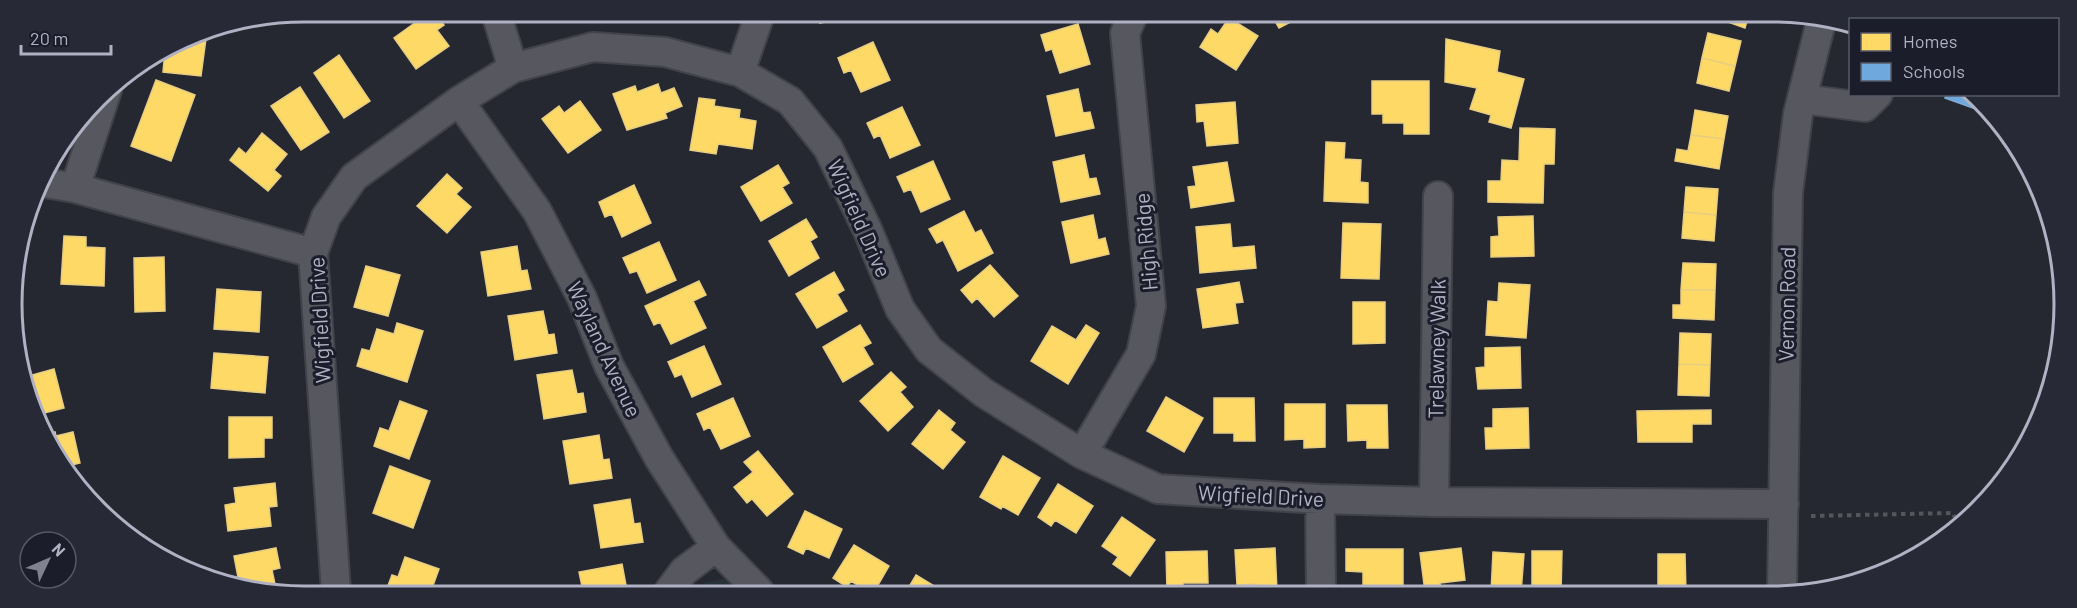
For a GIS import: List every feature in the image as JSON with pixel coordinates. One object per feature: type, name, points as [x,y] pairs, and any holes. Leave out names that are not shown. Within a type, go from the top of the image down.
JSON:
[{"type":"street","points":[[499,22],[513,68]]},
{"type":"street","points":[[740,72],[757,22]]},
{"type":"street","name":"High Ridge","points":[[1082,454],[1141,354],[1152,306],[1125,33],[1130,22]]},
{"type":"street","name":"Vernon Road","points":[[1782,585],[1788,193],[1802,99],[1820,27]]},
{"type":"street","name":"Wigfield Drive","points":[[336,586],[313,253],[327,218],[354,177],[459,101],[513,68],[593,47],[665,52],[740,72],[790,101],[828,148],[868,231],[900,309],[929,350],[984,393],[1082,454],[1158,489],[1320,499],[1434,502],[1784,504]]},
{"type":"street","points":[[1802,99],[1865,107],[1876,96]]},
{"type":"street","name":"Wayland Avenue","points":[[459,101],[537,211],[582,298],[609,366],[659,458],[716,547],[754,586]]},
{"type":"street","points":[[75,188],[101,109]]},
{"type":"street","points":[[50,184],[75,188],[313,253]]},
{"type":"street","name":"Trelawney Walk","points":[[1434,502],[1438,196]]},
{"type":"street","points":[[1320,499],[1321,586]]},
{"type":"street","points":[[673,586],[684,571],[716,547]]},
{"type":"path","points":[[1834,516],[1953,513],[1955,519]]},
{"type":"shaded area","points":[[723,579],[733,586],[700,586]]},
{"type":"building: Homes","points":[[416,22],[442,22],[444,25],[437,30],[449,46],[416,69],[394,38]]},
{"type":"building: Homes","points":[[1226,22],[1235,22],[1258,36],[1236,70],[1200,47],[1211,29],[1218,34]]},
{"type":"building: Homes","points":[[1276,22],[1290,22],[1279,28]]},
{"type":"building: Homes","points":[[1728,22],[1747,22],[1745,28]]},
{"type":"building: Homes","points":[[1078,24],[1090,64],[1060,73],[1052,49],[1046,51],[1041,35]]},
{"type":"building: Homes","points":[[1708,33],[1741,41],[1735,66],[1702,58]]},
{"type":"building: Homes","points":[[1446,39],[1500,51],[1497,72],[1524,79],[1511,128],[1489,122],[1491,115],[1470,109],[1477,88],[1445,82]]},
{"type":"building: Homes","points":[[206,40],[201,76],[163,72],[164,59]]},
{"type":"building: Homes","points":[[873,42],[890,80],[861,92],[851,70],[844,73],[838,58]]},
{"type":"building: Homes","points":[[339,55],[370,101],[344,118],[314,73]]},
{"type":"building: Homes","points":[[1702,58],[1735,66],[1729,91],[1697,83]]},
{"type":"building: Homes","points":[[156,80],[195,95],[171,161],[131,146]]},
{"type":"building: Homes","points":[[1372,81],[1429,81],[1429,134],[1404,134],[1404,123],[1383,123],[1383,114],[1372,114]]},
{"type":"building: Homes","points":[[658,84],[661,93],[674,88],[682,106],[665,113],[667,118],[627,130],[613,94],[635,86],[637,92]]},
{"type":"building: Homes","points":[[300,87],[329,132],[301,150],[271,106]]},
{"type":"building: Homes","points":[[1078,89],[1083,113],[1090,112],[1094,128],[1056,136],[1047,96]]},
{"type":"building: Homes","points":[[699,98],[715,100],[714,106],[740,110],[739,118],[756,121],[752,149],[718,144],[716,154],[690,150]]},
{"type":"building: Homes","points":[[580,101],[601,130],[568,153],[542,119],[559,106],[564,113]]},
{"type":"building: Homes","points":[[1235,102],[1238,143],[1207,146],[1204,121],[1197,122],[1196,105]]},
{"type":"building: Homes","points":[[902,107],[920,145],[890,158],[880,135],[874,138],[867,123]]},
{"type":"building: Homes","points":[[1695,110],[1728,116],[1724,139],[1691,135]]},
{"type":"building: Homes","points":[[1520,128],[1555,129],[1554,164],[1544,164],[1543,203],[1488,202],[1488,181],[1501,181],[1502,160],[1519,161]]},
{"type":"building: Homes","points":[[262,133],[287,154],[274,170],[281,176],[268,191],[230,160],[239,148],[246,154]]},
{"type":"building: Homes","points":[[1691,135],[1724,139],[1719,169],[1675,161],[1677,149],[1688,151]]},
{"type":"building: Homes","points":[[1326,142],[1345,143],[1344,159],[1361,160],[1360,182],[1368,183],[1368,203],[1324,201]]},
{"type":"building: Homes","points":[[1084,155],[1089,179],[1096,178],[1100,194],[1061,202],[1053,162]]},
{"type":"building: Homes","points":[[933,161],[950,199],[921,212],[911,189],[904,192],[897,177]]},
{"type":"building: Homes","points":[[1227,162],[1234,201],[1191,208],[1188,187],[1196,186],[1193,167]]},
{"type":"building: Homes","points":[[778,165],[789,183],[782,187],[792,203],[761,221],[741,187]]},
{"type":"building: Homes","points":[[447,174],[462,188],[456,194],[471,207],[447,233],[417,206]]},
{"type":"building: Homes","points":[[634,185],[651,223],[622,237],[612,214],[605,217],[599,202]]},
{"type":"building: Homes","points":[[1686,187],[1718,189],[1716,215],[1684,212]]},
{"type":"building: Homes","points":[[964,211],[975,233],[981,230],[993,253],[958,271],[943,240],[937,243],[929,229]]},
{"type":"building: Homes","points":[[1684,212],[1716,215],[1714,241],[1682,238]]},
{"type":"building: Homes","points":[[1093,215],[1098,240],[1105,238],[1109,254],[1071,263],[1062,222]]},
{"type":"building: Homes","points":[[1533,216],[1534,256],[1491,257],[1491,237],[1499,236],[1498,217]]},
{"type":"building: Homes","points":[[806,219],[817,237],[810,241],[819,258],[789,276],[769,241]]},
{"type":"building: Homes","points":[[1343,223],[1381,224],[1379,279],[1341,278]]},
{"type":"building: Homes","points":[[1230,224],[1232,248],[1254,246],[1256,268],[1200,273],[1196,227]]},
{"type":"building: Homes","points":[[64,236],[86,237],[86,247],[105,248],[104,286],[61,284]]},
{"type":"building: Homes","points":[[659,242],[676,280],[647,293],[637,271],[630,273],[623,258]]},
{"type":"building: Homes","points":[[517,246],[521,271],[527,270],[531,289],[488,296],[481,252]]},
{"type":"building: Homes","points":[[164,257],[165,311],[135,312],[134,258]]},
{"type":"building: Homes","points":[[1683,263],[1716,264],[1715,290],[1681,290]]},
{"type":"building: Homes","points":[[990,265],[1018,296],[994,317],[977,298],[972,303],[961,290]]},
{"type":"building: Homes","points":[[366,266],[400,275],[388,316],[354,307]]},
{"type":"building: Homes","points":[[834,272],[844,290],[837,294],[847,311],[817,328],[796,294]]},
{"type":"building: Homes","points":[[699,281],[706,295],[693,301],[706,328],[671,344],[660,322],[654,325],[645,306]]},
{"type":"building: Homes","points":[[1239,282],[1243,302],[1235,303],[1238,323],[1203,328],[1197,289]]},
{"type":"building: Homes","points":[[1499,283],[1530,285],[1526,338],[1486,335],[1488,301],[1498,302]]},
{"type":"building: Homes","points":[[217,289],[261,292],[259,332],[214,329]]},
{"type":"building: Homes","points":[[1681,290],[1715,290],[1714,320],[1673,318],[1673,305],[1681,305]]},
{"type":"building: Homes","points":[[1353,302],[1385,302],[1385,343],[1353,344]]},
{"type":"building: Homes","points":[[543,311],[548,335],[554,334],[557,353],[515,360],[508,316]]},
{"type":"building: Homes","points":[[397,323],[423,331],[407,382],[357,366],[362,349],[370,351],[377,329],[394,334]]},
{"type":"building: Homes","points":[[860,325],[871,343],[863,347],[873,364],[843,382],[823,347]]},
{"type":"building: Homes","points":[[1086,325],[1099,333],[1068,384],[1031,361],[1052,326],[1076,340]]},
{"type":"building: Homes","points":[[1680,333],[1711,334],[1710,365],[1679,364]]},
{"type":"building: Homes","points":[[704,346],[721,384],[692,397],[682,374],[675,377],[668,362]]},
{"type":"building: Homes","points":[[1520,347],[1521,388],[1478,389],[1476,368],[1485,367],[1485,348]]},
{"type":"building: Homes","points":[[214,353],[268,357],[265,393],[211,388]]},
{"type":"building: Homes","points":[[1679,364],[1710,365],[1709,396],[1678,395]]},
{"type":"building: Homes","points":[[54,369],[64,408],[44,413],[32,375]]},
{"type":"building: Homes","points":[[572,370],[577,394],[583,393],[586,412],[544,419],[537,375]]},
{"type":"building: Homes","points":[[891,372],[906,387],[900,392],[913,407],[888,431],[860,401]]},
{"type":"building: Homes","points":[[1166,397],[1203,418],[1184,452],[1147,431]]},
{"type":"building: Homes","points":[[733,398],[750,436],[721,449],[710,427],[704,430],[697,414]]},
{"type":"building: Homes","points":[[1214,398],[1254,398],[1255,441],[1234,441],[1234,433],[1214,433]]},
{"type":"building: Homes","points":[[400,401],[427,411],[409,459],[374,446],[380,428],[389,431]]},
{"type":"building: Homes","points":[[1285,404],[1325,404],[1325,447],[1304,448],[1304,439],[1285,440]]},
{"type":"building: Homes","points":[[1347,405],[1387,405],[1388,448],[1367,448],[1367,440],[1348,441]]},
{"type":"building: Homes","points":[[1528,408],[1529,448],[1486,449],[1485,428],[1493,428],[1493,409]]},
{"type":"building: Homes","points":[[939,410],[955,423],[950,430],[965,442],[943,469],[912,444]]},
{"type":"building: Homes","points":[[1711,410],[1711,424],[1692,424],[1692,442],[1638,442],[1637,411]]},
{"type":"building: Homes","points":[[229,417],[272,417],[272,438],[264,438],[264,457],[229,458]]},
{"type":"building: Homes","points":[[54,432],[56,436],[73,432],[80,463],[73,465]]},
{"type":"building: Homes","points":[[599,435],[603,460],[609,459],[612,478],[570,484],[563,441]]},
{"type":"building: Homes","points":[[758,451],[793,494],[767,516],[752,499],[747,503],[734,487],[753,472],[744,462]]},
{"type":"building: Homes","points":[[1003,456],[1040,478],[1018,515],[1002,506],[1001,509],[980,497]]},
{"type":"building: Homes","points":[[390,466],[430,481],[413,528],[373,513]]},
{"type":"building: Homes","points":[[275,483],[277,506],[269,507],[271,526],[228,531],[225,505],[236,503],[234,488]]},
{"type":"building: Homes","points":[[1058,484],[1093,506],[1076,533],[1055,520],[1051,526],[1038,517]]},
{"type":"building: Homes","points":[[630,499],[634,524],[640,523],[643,542],[601,548],[594,505]]},
{"type":"building: Homes","points":[[805,511],[842,529],[829,558],[806,548],[803,554],[788,547]]},
{"type":"building: Homes","points":[[1122,517],[1155,540],[1130,576],[1113,564],[1118,557],[1102,546]]},
{"type":"building: Homes","points":[[854,545],[889,566],[877,586],[859,586],[851,581],[845,586],[833,578]]},
{"type":"building: Homes","points":[[276,548],[280,568],[272,570],[275,584],[238,578],[234,556]]},
{"type":"building: Homes","points":[[1275,548],[1277,586],[1237,585],[1235,550]]},
{"type":"building: Homes","points":[[1461,548],[1465,580],[1440,583],[1440,586],[1424,586],[1420,553]]},
{"type":"building: Homes","points":[[1346,549],[1403,549],[1403,586],[1363,586],[1363,572],[1346,571]]},
{"type":"building: Homes","points":[[1207,551],[1208,583],[1183,583],[1183,586],[1167,586],[1166,552]]},
{"type":"building: Homes","points":[[1532,551],[1562,551],[1561,586],[1532,586]]},
{"type":"building: Homes","points":[[1493,552],[1524,554],[1522,586],[1491,586]]},
{"type":"building: Homes","points":[[1658,554],[1685,554],[1686,586],[1658,586]]},
{"type":"building: Homes","points":[[405,557],[439,569],[433,586],[388,586],[392,575],[398,577]]},
{"type":"building: Homes","points":[[622,564],[626,585],[582,586],[579,572]]},
{"type":"building: Homes","points":[[916,575],[934,586],[910,586]]},
{"type":"building: Schools","points":[[1946,96],[1963,96],[1976,109],[1945,98]]}]
